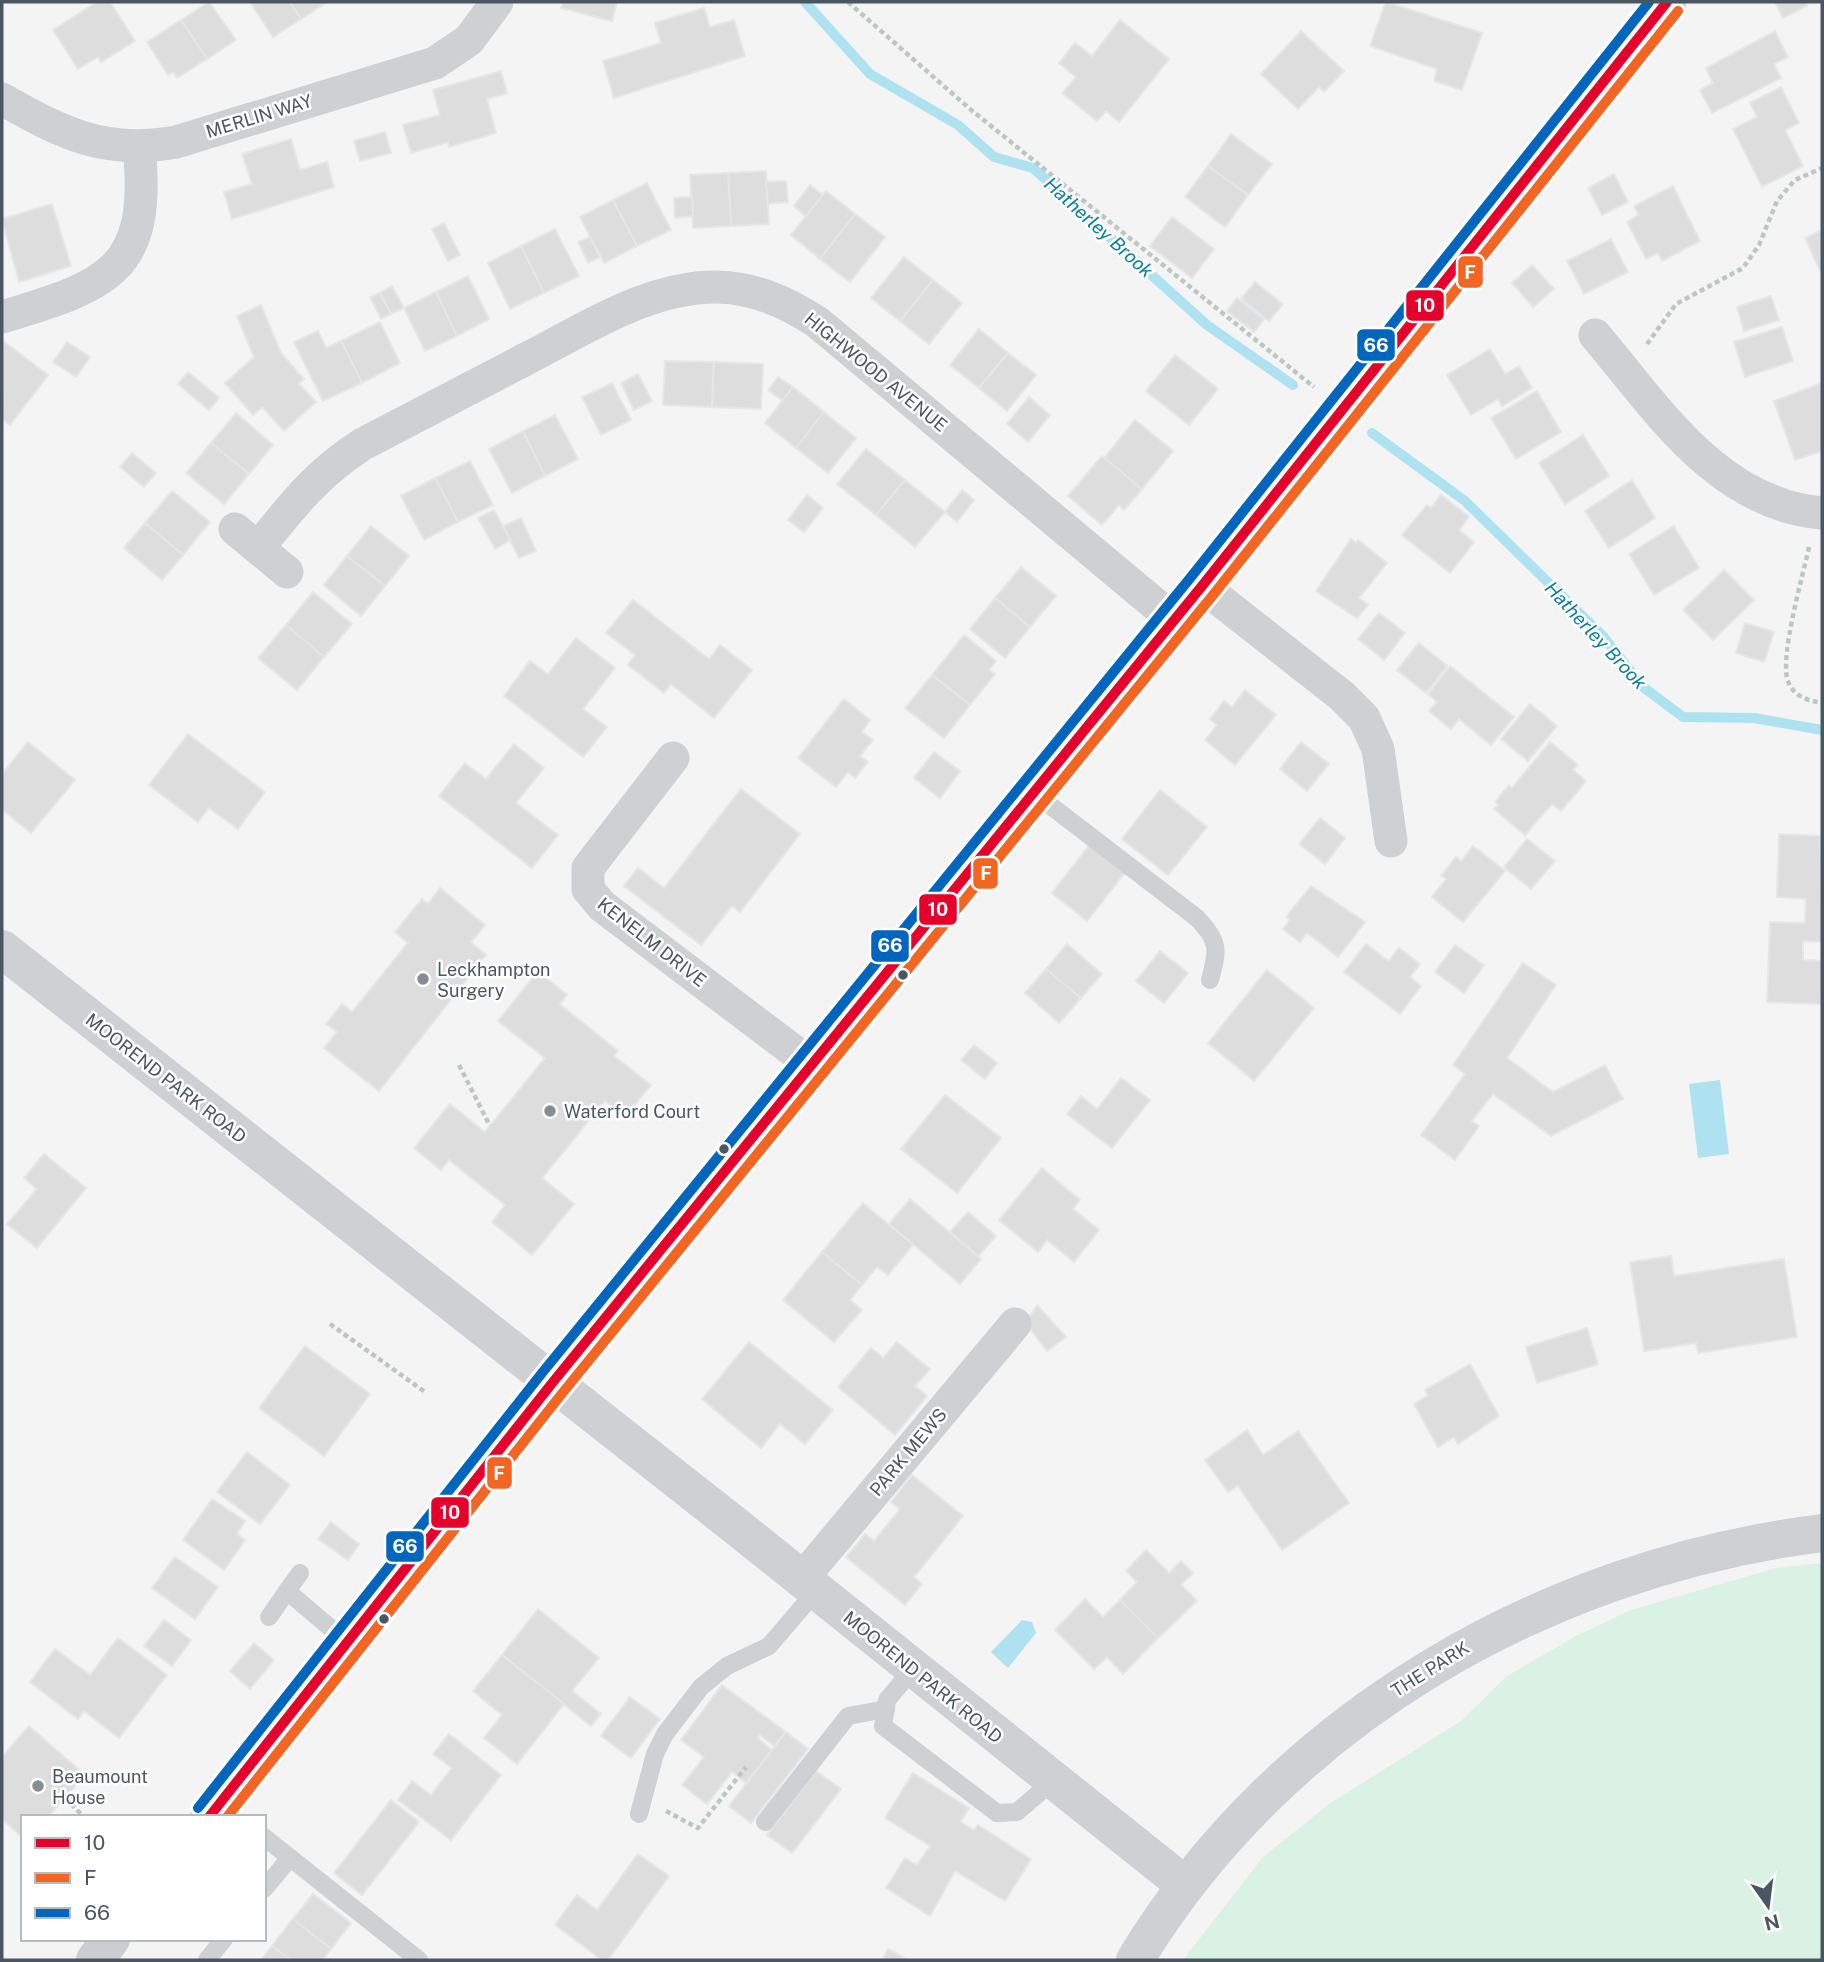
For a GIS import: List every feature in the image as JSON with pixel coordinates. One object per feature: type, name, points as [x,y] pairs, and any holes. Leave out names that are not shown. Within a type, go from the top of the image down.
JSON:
[{"type":"main road","points":[[222,1812],[347,1642],[553,1382],[1202,586],[1667,2]]},
{"type":"main road","points":[[95,1960],[109,1941]]},
{"type":"street","name":"MERLIN WAY","points":[[2,99],[48,125],[88,141],[139,147],[176,142],[435,63],[470,40],[497,2]]},
{"type":"street","points":[[2,317],[83,290],[101,281],[114,268],[126,251],[140,213],[139,147]]},
{"type":"street","name":"HIGHWOOD AVENUE","points":[[287,572],[247,538],[303,492],[331,464],[363,444],[639,303],[690,289],[731,288],[770,296],[817,322],[1174,620]]},
{"type":"street","points":[[1595,335],[1683,440],[1730,480],[1786,506],[1819,512]]},
{"type":"street","points":[[1202,586],[1342,696],[1364,718],[1378,749],[1391,841]]},
{"type":"street","name":"KENELM DRIVE","points":[[673,758],[588,867],[589,889],[602,906],[812,1065]]},
{"type":"street","name":"MOOREND PARK ROAD","points":[[2,949],[553,1382],[1185,1885]]},
{"type":"street","name":"PARK MEWS","points":[[808,1586],[1015,1324]]},
{"type":"street","name":"THE PARK","points":[[1135,1960],[1185,1885],[1252,1810],[1334,1735],[1394,1691],[1495,1631],[1553,1603],[1653,1568],[1732,1548],[1822,1533]]},
{"type":"lane","points":[[1034,793],[1197,918],[1216,942],[1216,956],[1210,980]]},
{"type":"lane","points":[[269,1617],[300,1573]]},
{"type":"lane","points":[[642,1806],[655,1754],[665,1734],[701,1687],[727,1666],[769,1646],[808,1586]]},
{"type":"lane","points":[[287,1591],[347,1642]]},
{"type":"lane","points":[[913,1669],[887,1700],[883,1726],[997,1813],[1017,1812],[1053,1781]]},
{"type":"lane","points":[[765,1822],[848,1716],[886,1709]]},
{"type":"lane","points":[[266,1839],[419,1960]]},
{"type":"lane","points":[[266,1887],[290,1858]]},
{"type":"lane","points":[[207,1960],[222,1941]]},
{"type":"path","points":[[848,2],[970,109],[1343,411]]},
{"type":"path","points":[[1626,372],[1676,304],[1743,268],[1759,245],[1777,201],[1795,180],[1822,168]]},
{"type":"path","points":[[1819,512],[1785,667],[1794,691],[1803,699],[1822,703]]},
{"type":"path","points":[[459,1065],[490,1126]]},
{"type":"path","points":[[330,1324],[425,1392]]},
{"type":"path","points":[[642,1806],[698,1828],[746,1767]]},
{"type":"path","points":[[65,1798],[82,1815]]},
{"type":"green space","points":[[1822,1563],[1822,1960],[1183,1960],[1263,1857],[1329,1804],[1461,1721],[1507,1676],[1576,1636],[1631,1610],[1776,1568]]},
{"type":"water","points":[[1720,1080],[1729,1154],[1698,1158],[1689,1084]]},
{"type":"water","points":[[1022,1620],[1032,1622],[1036,1633],[1008,1668],[991,1652]]},
{"type":"building","points":[[97,2],[110,2],[135,41],[101,62],[98,57],[78,69],[53,30]]},
{"type":"building","points":[[209,2],[236,40],[207,59],[181,20]]},
{"type":"building","points":[[250,2],[290,2],[301,19],[273,37]]},
{"type":"building","points":[[290,2],[327,2],[301,19]]},
{"type":"building","points":[[563,2],[617,2],[612,21],[561,8]]},
{"type":"building","points":[[1386,2],[1482,33],[1462,90],[1434,81],[1437,69],[1370,46]]},
{"type":"building","points":[[1775,2],[1805,2],[1807,6],[1783,18]]},
{"type":"building","points":[[704,8],[710,27],[734,20],[745,56],[614,98],[603,61],[661,43],[655,23]]},
{"type":"building","points":[[181,20],[207,59],[177,78],[173,72],[168,75],[147,42]]},
{"type":"building","points":[[1120,20],[1169,59],[1119,122],[1106,111],[1097,121],[1062,93],[1076,77],[1059,63],[1075,43],[1092,56]]},
{"type":"building","points":[[1301,31],[1344,71],[1324,92],[1319,87],[1298,109],[1261,74]]},
{"type":"building","points":[[1775,31],[1788,57],[1774,64],[1781,78],[1712,113],[1700,90],[1713,83],[1706,68]]},
{"type":"building","points":[[501,71],[507,93],[487,99],[496,133],[449,147],[448,142],[411,153],[403,125],[440,115],[433,90]]},
{"type":"building","points":[[1781,87],[1799,123],[1785,130],[1803,166],[1762,187],[1733,129],[1757,117],[1750,103]]},
{"type":"building","points":[[385,132],[391,153],[360,161],[354,141]]},
{"type":"building","points":[[1231,134],[1272,164],[1248,195],[1208,166]]},
{"type":"building","points":[[291,139],[300,170],[327,162],[334,187],[232,219],[224,192],[252,184],[242,154]]},
{"type":"building","points":[[1208,166],[1248,195],[1225,227],[1185,197]]},
{"type":"building","points":[[766,171],[769,224],[731,226],[728,173]]},
{"type":"building","points":[[728,173],[731,226],[693,228],[690,175]]},
{"type":"building","points":[[1614,174],[1628,202],[1602,215],[1588,188]]},
{"type":"building","points":[[786,181],[788,202],[768,204],[766,182]]},
{"type":"building","points":[[647,183],[671,230],[637,246],[613,200]]},
{"type":"building","points":[[810,185],[823,195],[806,217],[794,206]]},
{"type":"building","points":[[1673,186],[1700,241],[1662,261],[1658,253],[1646,259],[1627,222],[1639,215],[1634,206]]},
{"type":"building","points":[[826,191],[855,214],[820,259],[791,235]]},
{"type":"building","points":[[692,197],[693,216],[675,218],[674,198]]},
{"type":"building","points":[[613,200],[637,246],[604,263],[580,217]]},
{"type":"building","points":[[52,204],[71,266],[19,282],[2,219]]},
{"type":"building","points":[[855,214],[885,237],[850,282],[820,259]]},
{"type":"building","points":[[1172,217],[1214,249],[1192,278],[1150,246]]},
{"type":"building","points":[[444,223],[460,255],[448,261],[432,229]]},
{"type":"building","points":[[555,229],[579,276],[544,293],[521,246]]},
{"type":"building","points":[[1822,230],[1822,270],[1820,271],[1805,238]]},
{"type":"building","points":[[590,237],[600,257],[588,263],[578,242]]},
{"type":"building","points":[[1611,239],[1628,272],[1584,294],[1567,261]]},
{"type":"building","points":[[521,246],[544,293],[510,309],[488,263]]},
{"type":"building","points":[[904,257],[933,280],[900,321],[871,298]]},
{"type":"building","points":[[1532,265],[1554,289],[1533,307],[1512,283]]},
{"type":"building","points":[[468,276],[489,319],[457,336],[436,292]]},
{"type":"building","points":[[933,280],[962,303],[929,344],[900,321]]},
{"type":"building","points":[[1255,282],[1283,304],[1269,321],[1241,299]]},
{"type":"building","points":[[392,286],[404,308],[391,314],[380,293]]},
{"type":"building","points":[[436,292],[457,336],[425,351],[404,308]]},
{"type":"building","points":[[380,293],[391,314],[381,319],[370,297]]},
{"type":"building","points":[[1771,296],[1779,320],[1744,331],[1737,307]]},
{"type":"building","points":[[1237,298],[1264,319],[1254,332],[1227,311]]},
{"type":"building","points":[[261,305],[281,353],[304,379],[299,384],[316,402],[284,431],[262,407],[253,415],[225,383],[254,357],[237,316]]},
{"type":"building","points":[[380,322],[400,363],[362,383],[341,341]]},
{"type":"building","points":[[1782,327],[1793,361],[1745,377],[1734,342]]},
{"type":"building","points":[[979,329],[1008,353],[979,388],[950,365]]},
{"type":"building","points":[[318,331],[326,348],[341,341],[362,383],[323,401],[294,342]]},
{"type":"building","points":[[3,341],[48,375],[10,425],[2,419]]},
{"type":"building","points":[[67,342],[90,357],[76,377],[53,362]]},
{"type":"building","points":[[1490,349],[1505,374],[1519,366],[1532,388],[1502,406],[1498,399],[1471,415],[1447,375]]},
{"type":"building","points":[[1008,353],[1036,375],[1007,411],[979,388]]},
{"type":"building","points":[[1175,355],[1218,389],[1189,425],[1146,391]]},
{"type":"building","points":[[665,361],[714,362],[712,407],[663,405]]},
{"type":"building","points":[[714,362],[763,364],[761,409],[712,407]]},
{"type":"building","points":[[188,372],[219,398],[209,410],[178,384]]},
{"type":"building","points":[[638,374],[652,401],[634,410],[621,383]]},
{"type":"building","points":[[778,377],[793,387],[783,401],[768,390]]},
{"type":"building","points":[[612,383],[631,420],[601,435],[582,397]]},
{"type":"building","points":[[1822,383],[1822,451],[1795,460],[1774,401]]},
{"type":"building","points":[[793,387],[824,412],[796,448],[765,423]]},
{"type":"building","points":[[1537,391],[1561,432],[1516,459],[1491,418]]},
{"type":"building","points":[[1029,397],[1050,415],[1028,442],[1007,424]]},
{"type":"building","points":[[824,412],[856,438],[828,473],[796,448]]},
{"type":"building","points":[[236,413],[273,445],[249,474],[211,443]]},
{"type":"building","points":[[555,415],[578,459],[545,476],[523,431]]},
{"type":"building","points":[[1135,420],[1173,451],[1142,489],[1104,458]]},
{"type":"building","points":[[523,431],[545,476],[512,493],[489,449]]},
{"type":"building","points":[[1583,435],[1609,476],[1565,504],[1539,463]]},
{"type":"building","points":[[211,443],[249,474],[224,504],[186,473]]},
{"type":"building","points":[[866,449],[905,480],[876,515],[837,484]]},
{"type":"building","points":[[132,453],[156,473],[144,487],[120,467]]},
{"type":"building","points":[[1102,456],[1142,489],[1124,510],[1119,505],[1102,525],[1068,496]]},
{"type":"building","points":[[470,461],[493,505],[458,522],[435,478]]},
{"type":"building","points":[[435,478],[458,522],[424,540],[401,496]]},
{"type":"building","points":[[905,480],[945,512],[915,547],[876,515]]},
{"type":"building","points":[[1632,480],[1655,518],[1609,548],[1585,511]]},
{"type":"building","points":[[962,490],[974,500],[957,522],[945,512]]},
{"type":"building","points":[[172,491],[210,522],[183,555],[145,523]]},
{"type":"building","points":[[807,495],[823,508],[804,532],[788,520]]},
{"type":"building","points":[[1441,495],[1469,517],[1459,530],[1474,542],[1450,573],[1402,535],[1427,505],[1431,508]]},
{"type":"building","points":[[494,510],[511,540],[495,549],[478,518]]},
{"type":"building","points":[[521,518],[536,551],[519,558],[503,526]]},
{"type":"building","points":[[145,523],[183,555],[162,580],[124,548]]},
{"type":"building","points":[[371,526],[409,556],[385,586],[347,556]]},
{"type":"building","points":[[1674,526],[1699,568],[1654,595],[1629,554]]},
{"type":"building","points":[[1351,539],[1356,543],[1358,540],[1387,563],[1359,598],[1368,605],[1357,618],[1316,591]]},
{"type":"building","points":[[347,556],[385,586],[361,616],[324,585]]},
{"type":"building","points":[[1021,567],[1056,596],[1030,627],[995,598]]},
{"type":"building","points":[[1724,570],[1754,600],[1713,640],[1683,610]]},
{"type":"building","points":[[313,592],[352,624],[324,657],[286,625]]},
{"type":"building","points":[[995,598],[1030,627],[1005,658],[970,629]]},
{"type":"building","points":[[633,600],[709,659],[720,645],[752,670],[714,718],[671,684],[664,693],[628,665],[635,655],[606,633]]},
{"type":"building","points":[[1379,613],[1405,633],[1384,660],[1358,639]]},
{"type":"building","points":[[1745,623],[1774,632],[1764,662],[1736,653]]},
{"type":"building","points":[[286,625],[324,657],[297,690],[258,658]]},
{"type":"building","points":[[964,635],[996,661],[989,670],[995,674],[970,705],[932,675]]},
{"type":"building","points":[[576,638],[615,668],[583,709],[607,727],[583,757],[504,696],[530,661],[548,674]]},
{"type":"building","points":[[1419,643],[1447,666],[1426,693],[1397,670]]},
{"type":"building","points":[[1450,666],[1514,717],[1491,745],[1459,719],[1451,729],[1429,711],[1437,702],[1428,694]]},
{"type":"building","points":[[932,675],[970,705],[944,738],[905,708]]},
{"type":"building","points":[[1245,690],[1276,715],[1235,765],[1205,740],[1217,725],[1210,719],[1224,701],[1232,707]]},
{"type":"building","points":[[844,699],[870,720],[862,732],[873,740],[860,756],[868,762],[855,778],[848,772],[836,787],[798,758]]},
{"type":"building","points":[[1530,704],[1557,726],[1528,761],[1501,739]]},
{"type":"building","points":[[188,734],[265,792],[238,829],[209,808],[198,822],[149,785]]},
{"type":"building","points":[[28,742],[75,780],[31,833],[2,809],[2,774]]},
{"type":"building","points":[[1301,742],[1329,764],[1307,791],[1280,769]]},
{"type":"building","points":[[1550,742],[1578,765],[1573,770],[1586,781],[1561,811],[1552,804],[1525,835],[1494,809],[1498,805],[1495,802],[1509,785],[1512,788]]},
{"type":"building","points":[[514,744],[544,768],[516,803],[558,835],[532,868],[439,796],[465,763],[486,779]]},
{"type":"building","points":[[934,752],[960,771],[940,798],[914,778]]},
{"type":"building","points":[[741,789],[800,834],[740,912],[732,906],[701,945],[624,886],[638,868],[664,888]]},
{"type":"building","points":[[1160,790],[1207,827],[1168,875],[1122,839]]},
{"type":"building","points":[[1320,818],[1345,838],[1325,864],[1299,844]]},
{"type":"building","points":[[1779,834],[1820,836],[1822,942],[1803,941],[1803,960],[1822,961],[1821,1004],[1767,1002],[1770,922],[1805,923],[1806,899],[1777,897]]},
{"type":"building","points":[[1527,839],[1555,861],[1531,889],[1504,867]]},
{"type":"building","points":[[1091,843],[1127,870],[1087,921],[1052,893]]},
{"type":"building","points":[[1473,846],[1505,871],[1463,922],[1432,897],[1446,879],[1441,876],[1456,857],[1461,861]]},
{"type":"building","points":[[1311,886],[1365,922],[1338,957],[1307,933],[1300,942],[1283,929],[1290,920],[1286,917]]},
{"type":"building","name":"Leckhampton Surgery","points":[[440,888],[485,925],[471,942],[486,955],[379,1091],[324,1048],[337,1032],[326,1024],[342,1004],[352,1012],[408,943],[395,932],[422,899],[428,904]]},
{"type":"building","points":[[1067,944],[1102,974],[1081,998],[1046,969]]},
{"type":"building","points":[[1366,944],[1389,961],[1399,948],[1420,964],[1410,977],[1421,986],[1400,1014],[1344,972]]},
{"type":"building","points":[[1455,945],[1484,965],[1464,993],[1435,972]]},
{"type":"building","points":[[1160,951],[1188,973],[1164,1003],[1136,981]]},
{"type":"building","points":[[1523,963],[1556,985],[1507,1058],[1553,1092],[1605,1065],[1623,1099],[1551,1136],[1493,1094],[1472,1121],[1479,1126],[1455,1160],[1421,1135],[1465,1074],[1453,1065]]},
{"type":"building","points":[[1046,969],[1081,998],[1059,1023],[1025,993]]},
{"type":"building","points":[[1267,970],[1314,1008],[1254,1081],[1208,1043]]},
{"type":"building","name":"Waterford Court","points":[[538,971],[567,995],[560,1004],[618,1051],[614,1056],[651,1085],[625,1117],[605,1101],[542,1178],[574,1204],[532,1255],[492,1222],[505,1205],[449,1160],[441,1170],[414,1148],[450,1104],[485,1132],[545,1058],[498,1021]]},
{"type":"building","points":[[974,1045],[997,1063],[985,1079],[961,1060]]},
{"type":"building","points":[[1121,1078],[1150,1100],[1112,1148],[1067,1114],[1081,1096],[1097,1109]]},
{"type":"building","points":[[945,1095],[1001,1138],[957,1193],[901,1149]]},
{"type":"building","points":[[44,1154],[86,1188],[37,1248],[7,1224],[37,1189],[24,1178]]},
{"type":"building","points":[[1042,1168],[1080,1200],[1073,1209],[1099,1230],[1074,1262],[1047,1240],[1038,1252],[999,1220]]},
{"type":"building","points":[[910,1199],[981,1259],[960,1284],[889,1224]]},
{"type":"building","points":[[863,1203],[913,1245],[888,1275],[877,1267],[862,1285],[822,1252]]},
{"type":"building","points":[[968,1212],[996,1236],[978,1256],[950,1232]]},
{"type":"building","points":[[822,1252],[862,1285],[850,1300],[862,1310],[834,1342],[783,1300]]},
{"type":"building","points":[[1671,1256],[1674,1276],[1784,1259],[1797,1337],[1698,1353],[1696,1343],[1644,1351],[1630,1262]]},
{"type":"building","points":[[1037,1305],[1066,1337],[1047,1351],[1026,1323]]},
{"type":"building","points":[[1587,1328],[1598,1364],[1537,1383],[1526,1347]]},
{"type":"building","points":[[749,1342],[833,1410],[805,1444],[780,1424],[761,1448],[702,1399]]},
{"type":"building","points":[[897,1342],[930,1369],[915,1386],[927,1396],[895,1435],[838,1387],[871,1348],[883,1358]]},
{"type":"building","points":[[305,1346],[370,1394],[324,1456],[259,1408]]},
{"type":"building","points":[[1470,1364],[1499,1416],[1458,1444],[1454,1437],[1438,1447],[1414,1404],[1428,1395],[1425,1390]]},
{"type":"building","points":[[1247,1430],[1263,1455],[1298,1431],[1349,1503],[1282,1550],[1238,1486],[1228,1492],[1205,1460]]},
{"type":"building","points":[[247,1452],[290,1485],[260,1524],[217,1492]]},
{"type":"building","points":[[912,1475],[963,1516],[914,1577],[922,1584],[905,1605],[846,1557],[865,1534],[874,1541],[900,1509],[891,1502]]},
{"type":"building","points":[[212,1499],[245,1521],[237,1534],[245,1540],[224,1570],[183,1540]]},
{"type":"building","points":[[331,1522],[359,1544],[348,1560],[318,1539]]},
{"type":"building","points":[[1146,1550],[1169,1573],[1181,1561],[1193,1573],[1181,1585],[1197,1601],[1158,1638],[1120,1600],[1137,1582],[1126,1571]]},
{"type":"building","points":[[175,1557],[218,1587],[195,1619],[152,1588]]},
{"type":"building","points":[[1085,1599],[1103,1617],[1120,1600],[1158,1638],[1123,1674],[1107,1657],[1094,1669],[1055,1630]]},
{"type":"building","points":[[538,1609],[599,1658],[572,1691],[601,1714],[591,1726],[502,1655]]},
{"type":"building","points":[[164,1620],[191,1640],[172,1666],[144,1646]]},
{"type":"building","points":[[118,1638],[167,1675],[119,1738],[84,1711],[78,1719],[30,1682],[55,1649],[90,1675]]},
{"type":"building","points":[[254,1643],[274,1660],[250,1689],[230,1671]]},
{"type":"building","points":[[502,1655],[564,1704],[517,1764],[484,1738],[502,1715],[473,1691]]},
{"type":"building","points":[[722,1685],[786,1732],[774,1746],[760,1735],[758,1738],[772,1750],[746,1783],[732,1772],[707,1804],[682,1785],[704,1757],[681,1740]]},
{"type":"building","points":[[630,1697],[660,1719],[631,1758],[601,1736]]},
{"type":"building","name":"Beaumount House","points":[[29,1726],[85,1775],[50,1815],[21,1815],[21,1836],[2,1819],[2,1757]]},
{"type":"building","points":[[786,1732],[808,1749],[751,1823],[729,1806]]},
{"type":"building","points":[[449,1734],[501,1775],[451,1840],[398,1800],[412,1781],[431,1795],[452,1768],[433,1754]]},
{"type":"building","points":[[816,1771],[841,1789],[792,1853],[767,1835]]},
{"type":"building","points":[[913,1773],[969,1808],[961,1822],[974,1830],[978,1825],[1031,1859],[1005,1901],[955,1871],[930,1916],[886,1888],[905,1858],[917,1865],[930,1846],[885,1818]]},
{"type":"building","points":[[391,1800],[419,1822],[362,1895],[334,1873]]},
{"type":"building","points":[[638,1854],[669,1876],[608,1960],[602,1960],[555,1925],[577,1895],[597,1910]]},
{"type":"building","points":[[313,1894],[351,1923],[331,1949],[293,1919]]},
{"type":"building","points":[[293,1919],[331,1949],[322,1960],[291,1960],[272,1946]]},
{"type":"building","points":[[272,1946],[291,1960],[261,1960]]},
{"type":"building","points":[[888,1949],[908,1960],[882,1960]]},
{"type":"waterway","name":"Hatherley Brook","points":[[805,2],[870,74],[958,125],[994,157],[1033,168],[1207,325],[1293,385]]},
{"type":"waterway","name":"Hatherley Brook","points":[[1372,433],[1465,501],[1603,636],[1643,687],[1683,717],[1754,718],[1822,730]]},
{"type":"transit line","name":"66","points":[[198,1808],[542,1373],[1191,577],[1649,2]]},
{"type":"transit line","name":"10","points":[[211,1815],[553,1382],[1202,586],[1667,2]]},
{"type":"transit line","name":"F","points":[[229,1815],[564,1391],[1213,595],[1678,11]]},
{"type":"place","name":"Leckhampton Surgery","points":[[423,979]]},
{"type":"place","name":"Waterford Court","points":[[550,1111]]},
{"type":"place","name":"Beaumount House","points":[[38,1786]]}]
